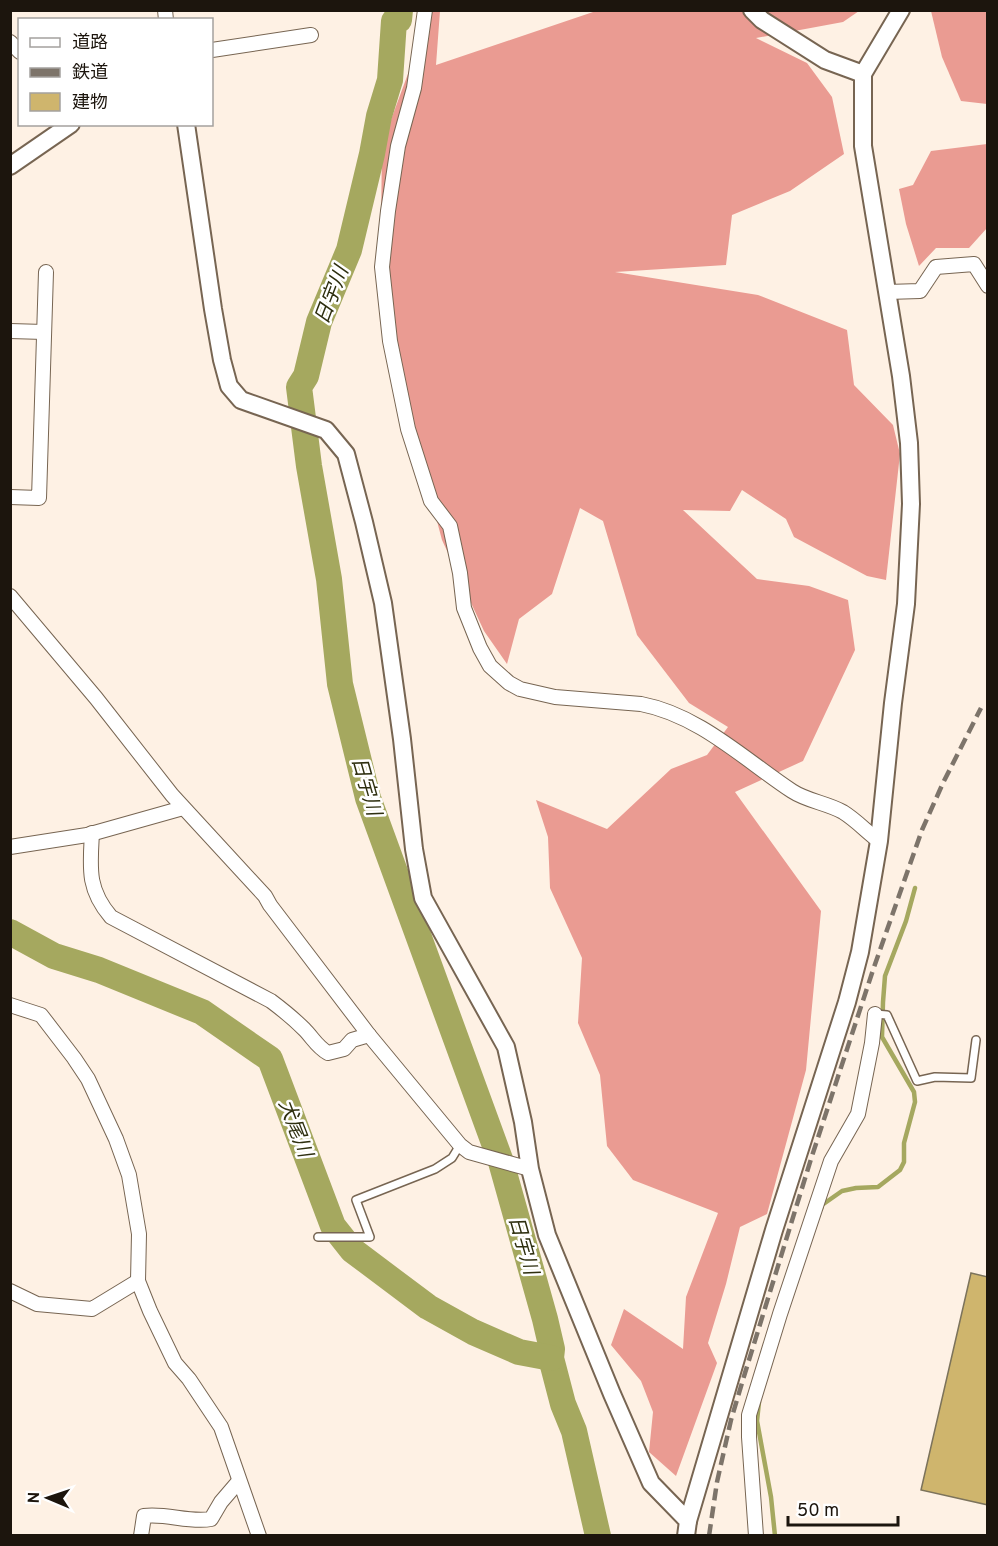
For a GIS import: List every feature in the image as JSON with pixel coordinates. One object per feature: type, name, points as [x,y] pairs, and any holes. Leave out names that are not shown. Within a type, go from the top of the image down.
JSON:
[{"type":"street","points":[[425,10],[414,88],[397,157],[382,267],[390,341],[408,429],[431,501],[450,526],[460,573],[464,608],[480,648],[490,666],[520,689],[555,697],[652,706],[684,720],[716,737],[795,793],[843,812],[879,841]]},
{"type":"street","points":[[752,10],[762,20],[825,60],[863,74]]},
{"type":"street","points":[[687,1528],[774,1230],[847,1002],[860,952],[879,841],[906,604],[911,504],[909,443],[901,376],[863,146],[863,74],[901,10]]},
{"type":"street","points":[[213,50],[311,35]]},
{"type":"street","points":[[10,166],[68,126]]},
{"type":"street","points":[[186,126],[205,260],[222,360],[229,386],[241,400],[326,430],[346,454],[383,603],[402,739],[414,849],[423,898],[506,1047],[523,1122],[524,1167],[547,1235],[651,1483],[687,1528]]},
{"type":"street","points":[[887,292],[920,291],[936,267],[974,264],[987,286]]},
{"type":"street","points":[[10,496],[39,498],[46,272]]},
{"type":"street","points":[[10,331],[44,332]]},
{"type":"street","points":[[10,596],[183,808],[265,896],[369,1035],[465,1149],[524,1167]]},
{"type":"street","points":[[10,847],[92,833],[183,808]]},
{"type":"street","points":[[92,833],[91,882],[100,903],[111,917],[271,1001],[291,1016],[320,1048],[328,1053],[344,1049],[352,1040],[369,1035]]},
{"type":"street","points":[[10,1005],[41,1015],[88,1079],[116,1139],[133,1193],[139,1234],[138,1281],[176,1363],[221,1427],[259,1536]]},
{"type":"street","points":[[756,1536],[749,1415],[831,1161],[858,1114],[881,1014]]},
{"type":"street","points":[[10,1291],[37,1304],[92,1309],[138,1281]]},
{"type":"street","points":[[141,1536],[144,1516],[157,1514],[201,1521],[211,1519],[221,1502],[239,1481]]},
{"type":"lane","points":[[881,1014],[917,1081],[935,1077],[971,1078],[976,1040]]},
{"type":"lane","points":[[318,1237],[370,1237],[357,1200],[435,1169],[465,1149]]},
{"type":"shaded area","points":[[419,11],[440,11],[436,65],[596,11],[859,11],[843,22],[756,38],[807,63],[832,97],[844,154],[790,191],[732,215],[726,265],[615,272],[758,295],[847,330],[854,385],[893,425],[900,454],[886,580],[867,576],[794,537],[786,519],[742,490],[730,511],[683,510],[757,579],[809,586],[848,600],[855,650],[803,761],[735,792],[821,911],[806,1070],[767,1214],[740,1227],[708,1343],[717,1363],[676,1476],[649,1452],[653,1412],[641,1381],[611,1345],[624,1309],[683,1349],[686,1297],[718,1213],[633,1180],[607,1146],[600,1075],[578,1023],[582,958],[550,888],[548,837],[536,800],[607,829],[671,769],[707,755],[728,727],[689,703],[637,635],[603,521],[580,508],[552,594],[519,619],[507,664],[484,631],[442,540],[380,306],[382,144],[409,71]]},
{"type":"shaded area","points":[[931,11],[987,11],[987,104],[961,101],[942,57]]},
{"type":"shaded area","points":[[987,144],[987,228],[969,248],[936,248],[919,266],[906,224],[899,189],[913,185],[931,151]]},
{"type":"building","points":[[971,1273],[988,1277],[988,1505],[921,1490]]},
{"type":"waterway","name":"日宇川","points":[[400,10],[399,20],[394,21],[390,80],[379,116],[349,250],[319,322],[306,376],[299,387],[309,466],[329,579],[340,684],[368,798],[501,1162],[545,1319],[552,1349],[551,1358],[563,1404],[574,1431],[598,1536]]},
{"type":"waterway","points":[[821,1209],[822,1205],[842,1191],[878,1187],[900,1170],[904,1162],[904,1143],[915,1102],[914,1092],[882,1037],[883,1002],[885,976],[906,921],[915,888]]},
{"type":"waterway","name":"犬尾川","points":[[10,932],[54,956],[99,970],[202,1012],[270,1059],[333,1226],[352,1250],[428,1307],[473,1332],[519,1352],[551,1358]]},
{"type":"waterway","points":[[759,1402],[757,1421],[771,1497],[775,1536]]},
{"type":"railway","points":[[709,1536],[717,1482],[731,1420],[811,1159],[873,970],[922,830],[981,708]]}]
